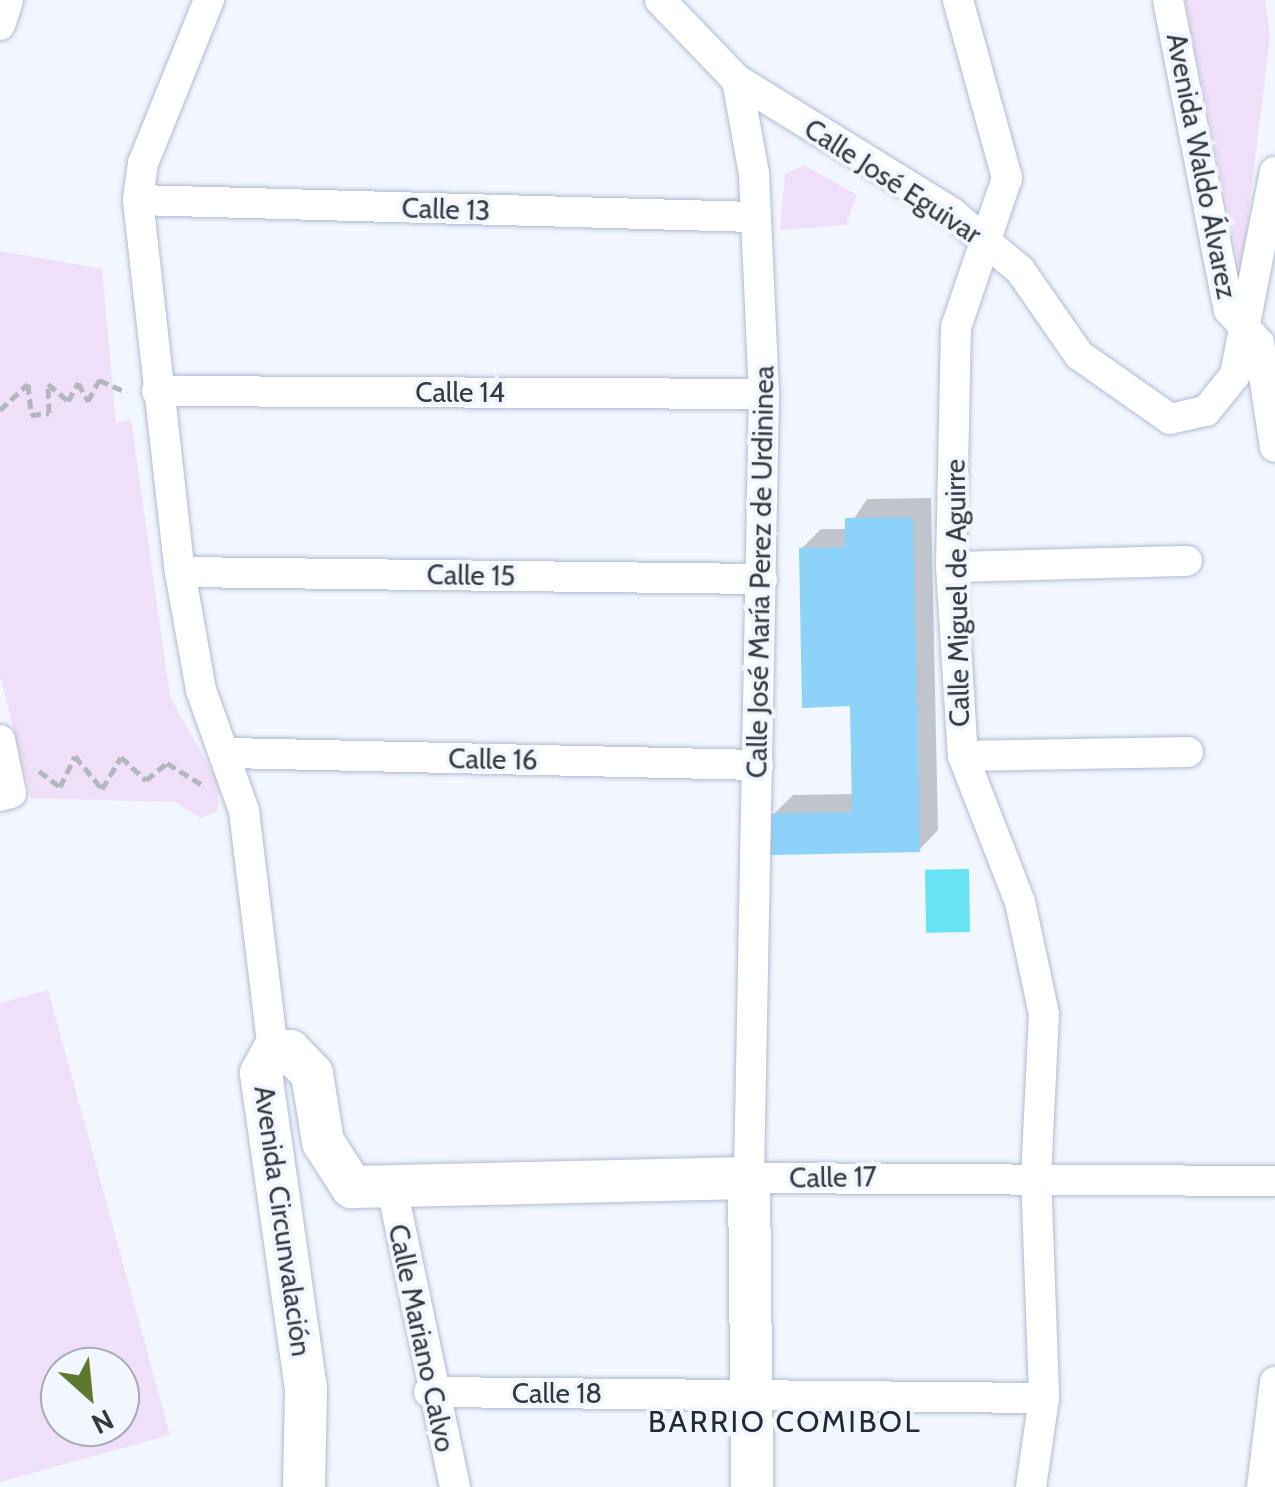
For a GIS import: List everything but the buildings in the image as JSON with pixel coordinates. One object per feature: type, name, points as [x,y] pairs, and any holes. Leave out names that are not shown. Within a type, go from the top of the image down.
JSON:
[{"type":"main road","name":"Avenida Circunvalación","points":[[304,1487],[306,1389],[261,1073],[273,1051],[290,1051],[312,1074],[323,1142],[342,1178],[392,1188]]},
{"type":"main road","name":"Calle 17","points":[[392,1188],[749,1178]]},
{"type":"main road","points":[[749,1178],[752,1487]]},
{"type":"street","points":[[0,25],[8,0]]},
{"type":"street","points":[[209,0],[143,163],[138,200],[180,572],[200,690],[229,754],[244,811],[273,1051]]},
{"type":"street","points":[[660,0],[738,80]]},
{"type":"street","name":"Calle Miguel de Aguirre","points":[[958,0],[1008,178],[956,328],[952,566],[963,756],[1036,961],[1044,1014],[1036,1175],[1044,1398],[1032,1487]]},
{"type":"street","name":"Avenida Waldo Álvarez","points":[[1168,0],[1229,310],[1259,343],[1275,447]]},
{"type":"street","name":"Calle José María Perez de Urdininea","points":[[738,80],[754,217],[764,394],[749,1178]]},
{"type":"street","name":"Calle José Eguivar","points":[[738,80],[987,241],[1020,270],[1080,355],[1170,419],[1224,398],[1246,326],[1275,172]]},
{"type":"street","name":"Calle 13","points":[[138,200],[754,217]]},
{"type":"street","name":"Calle 14","points":[[157,391],[764,394]]},
{"type":"street","points":[[952,566],[1187,562]]},
{"type":"street","name":"Calle 15","points":[[180,572],[762,579]]},
{"type":"street","points":[[0,740],[5,794]]},
{"type":"street","points":[[963,756],[1188,752]]},
{"type":"street","name":"Calle 16","points":[[229,754],[758,766]]},
{"type":"street","name":"Calle 17","points":[[749,1178],[1036,1175],[1275,1181]]},
{"type":"street","name":"Calle Mariano Calvo","points":[[392,1188],[429,1392],[455,1487]]},
{"type":"street","points":[[1262,1487],[1275,1382]]},
{"type":"street","name":"Calle 18","points":[[429,1392],[1044,1398]]},
{"type":"path","points":[[0,410],[28,384],[32,415],[49,414],[48,384],[68,400],[78,382],[88,401],[99,380],[118,393],[157,391]]},
{"type":"path","points":[[5,794],[28,763],[60,788],[76,756],[102,789],[121,756],[146,780],[166,763],[244,811]]},
{"type":"shaded area","points":[[1185,0],[1265,0],[1270,36],[1241,275]]},
{"type":"shaded area","points":[[804,165],[857,195],[846,225],[780,230],[785,174]]},
{"type":"shaded area","points":[[0,251],[102,269],[116,423],[131,420],[170,697],[218,782],[218,811],[201,818],[175,802],[31,798],[0,675]]},
{"type":"shaded area","points":[[48,990],[170,1435],[140,1443],[140,1347],[40,1347],[40,1447],[127,1447],[0,1482],[0,1003]]},
{"type":"water","points":[[969,869],[970,932],[926,933],[925,870]]},
{"type":"district","name":"BARRIO COMIBOL","points":[[785,1422]]}]
